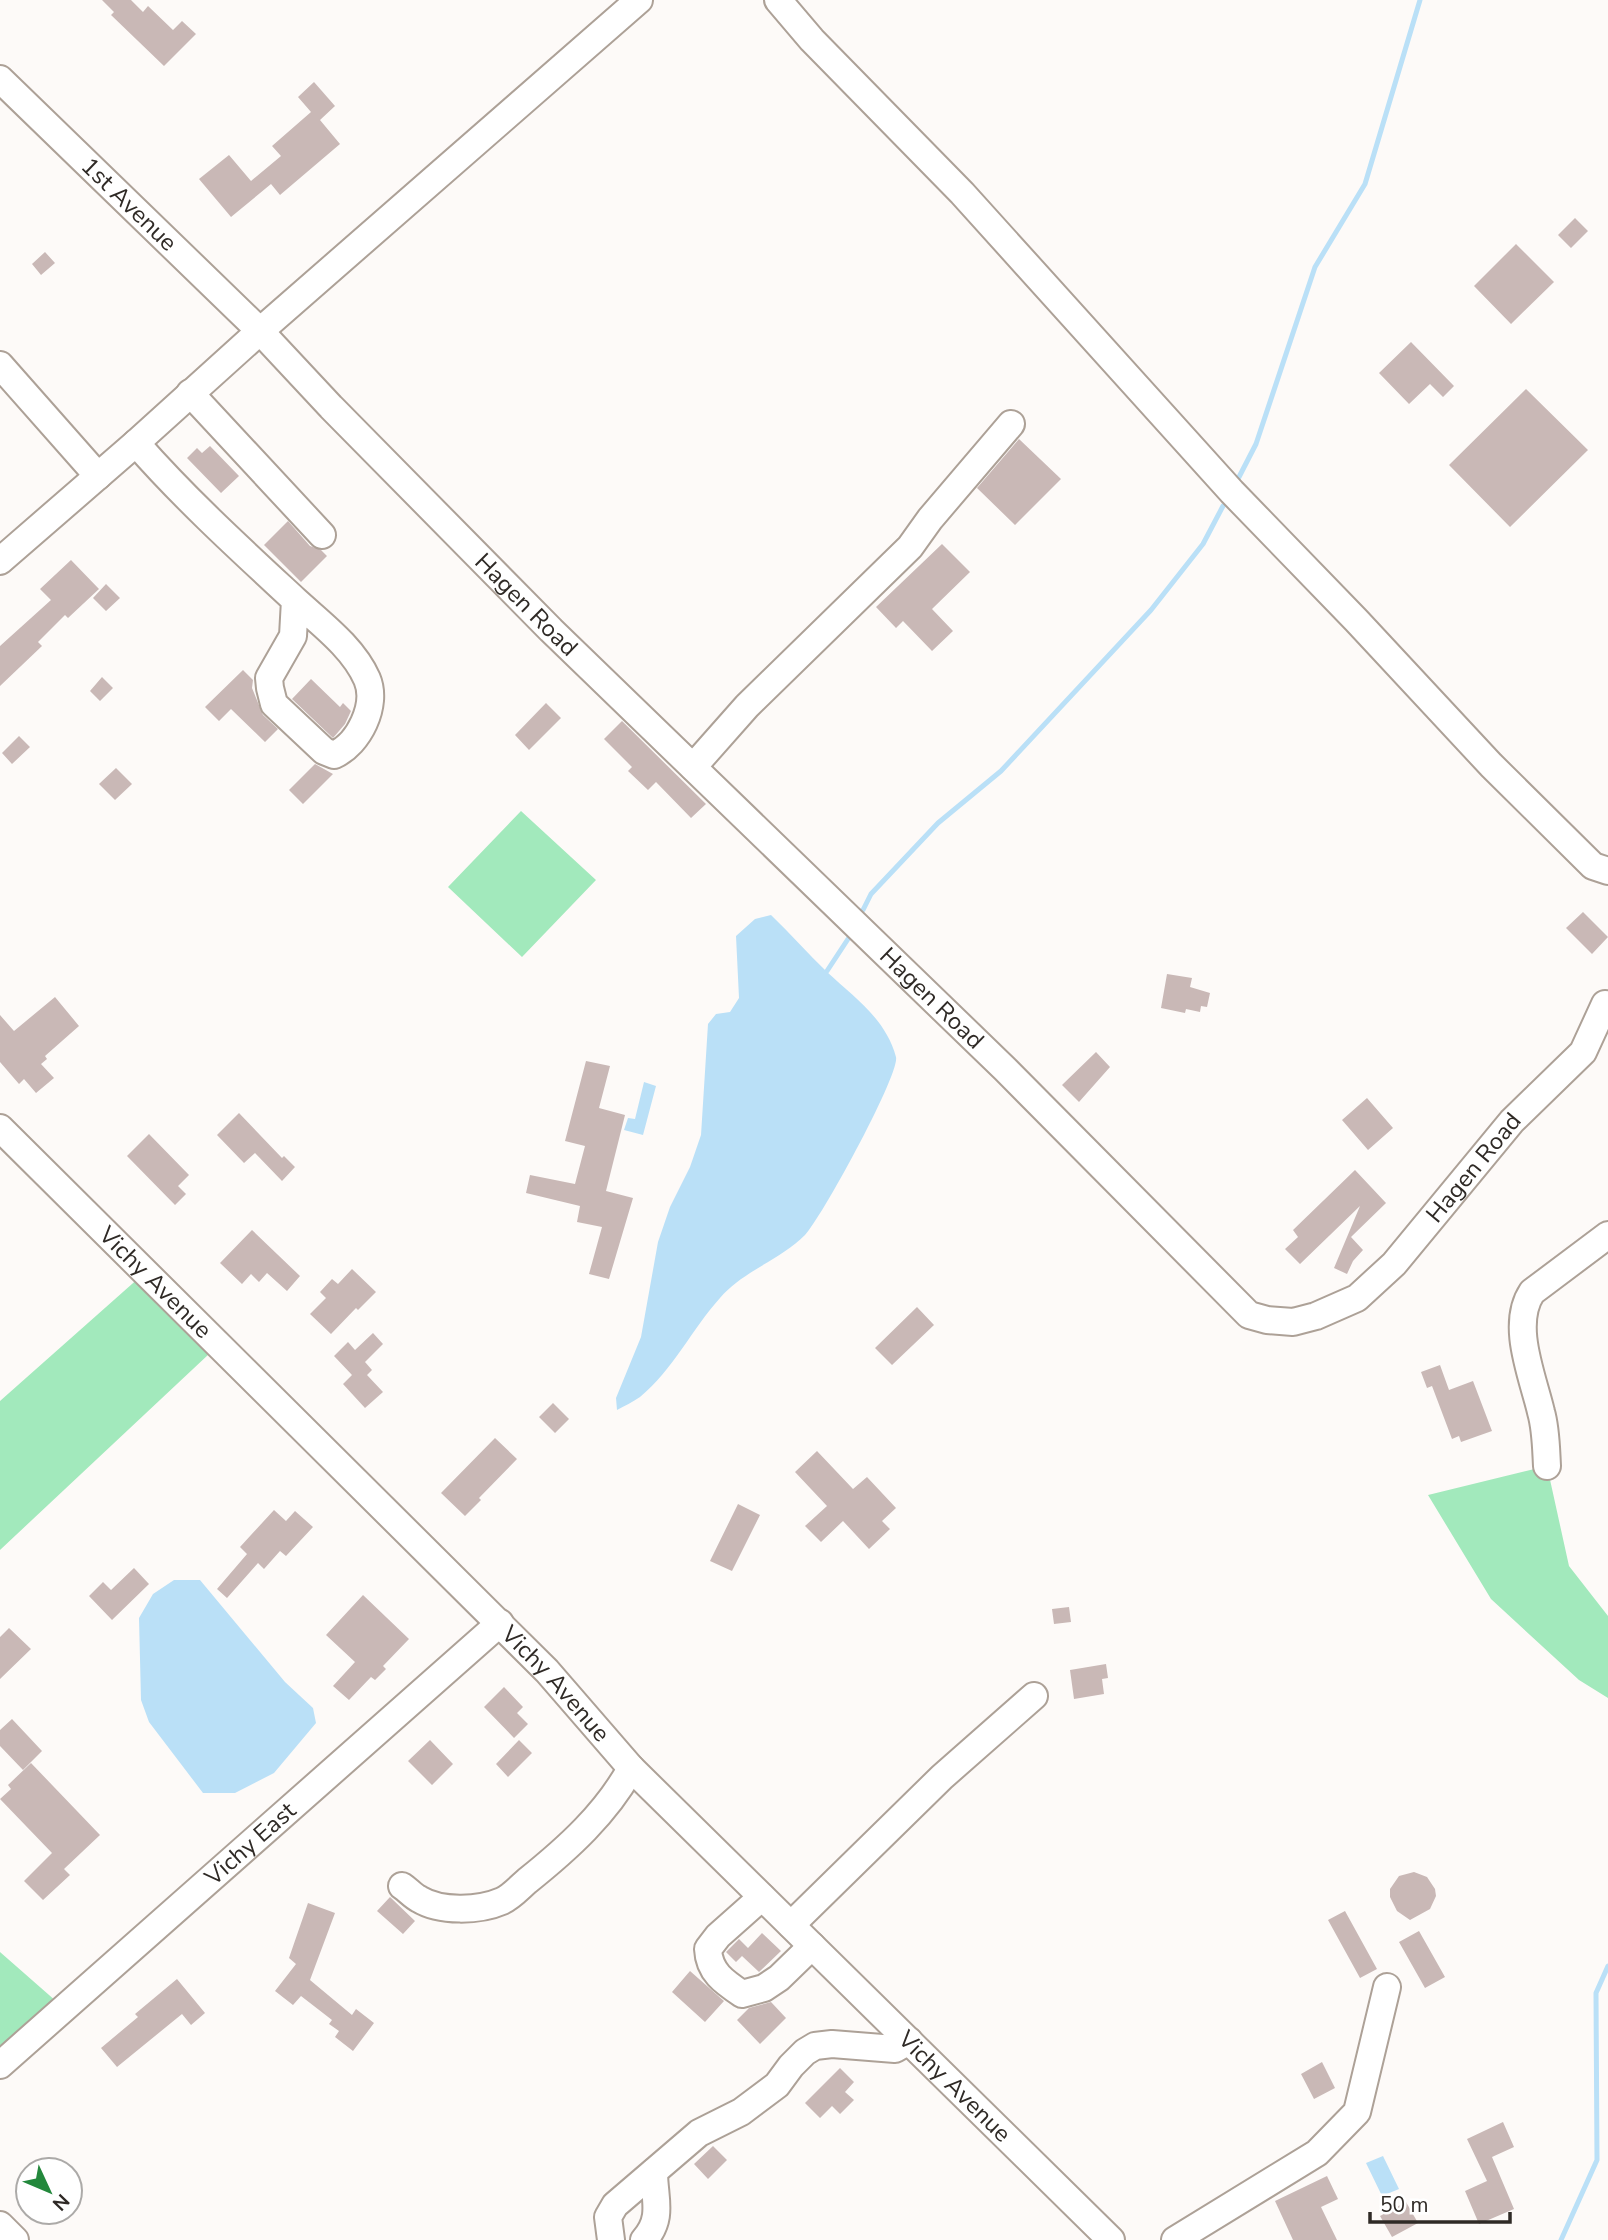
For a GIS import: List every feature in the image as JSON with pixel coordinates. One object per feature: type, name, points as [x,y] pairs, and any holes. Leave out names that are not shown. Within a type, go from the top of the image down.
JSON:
[{"type":"street","points":[[0,561],[639,0]]},
{"type":"street","points":[[778,0],[812,40],[962,193],[1232,492],[1491,765],[1593,866],[1608,870]]},
{"type":"street","name":"1st Avenue","points":[[0,79],[260,331]]},
{"type":"street","name":"Hagen Road","points":[[260,331],[331,407],[551,630],[1005,1069],[1249,1315],[1267,1320],[1293,1322],[1316,1316],[1357,1298],[1395,1264],[1513,1121],[1583,1052],[1605,1004]]},
{"type":"street","points":[[0,365],[98,476]]},
{"type":"street","points":[[190,393],[322,535]]},
{"type":"street","points":[[693,767],[747,706],[910,547],[930,519],[1011,424]]},
{"type":"street","points":[[136,443],[162,473],[326,628],[359,664],[368,681],[370,705],[365,721],[348,745],[334,755],[324,751],[274,704],[269,678],[293,636],[295,600]]},
{"type":"street","name":"Vichy Avenue","points":[[0,1128],[500,1623],[547,1671],[631,1768],[1111,2240]]},
{"type":"street","points":[[1547,1466],[1542,1415],[1524,1346],[1525,1303],[1532,1292],[1608,1235]]},
{"type":"street","name":"Vichy East","points":[[0,2065],[500,1623]]},
{"type":"street","points":[[791,1925],[943,1777],[1034,1696]]},
{"type":"street","points":[[402,1886],[417,1899],[450,1908],[486,1906],[504,1900],[548,1865],[592,1822],[615,1795],[631,1768]]},
{"type":"street","points":[[762,1897],[718,1936],[708,1949],[708,1963],[722,1981],[742,1994],[764,1988],[779,1978],[812,1946]]},
{"type":"street","points":[[1175,2240],[1317,2153],[1357,2112],[1387,1987]]},
{"type":"street","points":[[611,2240],[608,2217],[615,2204],[699,2133],[741,2112],[777,2085],[798,2059],[815,2046],[832,2044],[894,2049],[909,2041]]},
{"type":"street","points":[[644,2240],[657,2219],[654,2172]]},
{"type":"street","points":[[0,2225],[15,2240]]},
{"type":"green space","points":[[521,811],[596,880],[522,957],[448,887]]},
{"type":"green space","points":[[141,1276],[209,1354],[0,1550],[0,1401]]},
{"type":"green space","points":[[1547,1466],[1569,1566],[1608,1616],[1608,1698],[1579,1680],[1491,1599],[1428,1495]]},
{"type":"green space","points":[[0,1952],[57,2002],[0,2057]]},
{"type":"water","points":[[771,915],[877,1020],[896,1057],[894,1069],[858,1146],[827,1203],[805,1235],[729,1289],[652,1386],[640,1397],[617,1410],[616,1398],[641,1337],[658,1242],[701,1135],[708,1024],[716,1014],[730,1012],[739,998],[736,936],[755,919]]},
{"type":"water","points":[[644,1082],[656,1086],[643,1135],[624,1130],[628,1118],[635,1119]]},
{"type":"water","points":[[174,1580],[200,1580],[285,1682],[313,1708],[316,1723],[274,1773],[235,1793],[203,1793],[149,1722],[141,1700],[139,1618],[153,1594]]},
{"type":"water","points":[[1383,2156],[1399,2189],[1382,2196],[1366,2163]]},
{"type":"building","points":[[102,0],[131,0],[143,12],[148,6],[173,30],[182,21],[196,34],[164,66],[111,15],[114,12]]},
{"type":"building","points":[[314,82],[335,106],[320,120],[340,144],[280,195],[271,184],[231,217],[199,179],[229,155],[251,181],[281,156],[272,146],[311,112],[298,97]]},
{"type":"building","points":[[1575,218],[1588,231],[1571,248],[1558,235]]},
{"type":"building","points":[[1516,244],[1554,282],[1511,324],[1474,286]]},
{"type":"building","points":[[45,252],[55,263],[41,275],[32,264]]},
{"type":"building","points":[[1411,342],[1454,386],[1443,397],[1430,384],[1409,404],[1379,373]]},
{"type":"building","points":[[1526,389],[1588,450],[1510,527],[1449,465]]},
{"type":"building","points":[[1019,439],[1061,479],[1015,525],[977,488]]},
{"type":"building","points":[[210,446],[239,476],[221,493],[187,458],[197,448],[202,453]]},
{"type":"building","points":[[288,521],[310,546],[321,550],[327,556],[301,582],[264,545]]},
{"type":"building","points":[[942,544],[970,572],[932,609],[953,631],[932,651],[903,621],[896,628],[876,607]]},
{"type":"building","points":[[71,560],[99,589],[68,618],[65,615],[38,642],[42,646],[0,686],[0,646],[51,600],[40,589]]},
{"type":"building","points":[[106,584],[120,598],[106,611],[93,598]]},
{"type":"building","points":[[243,670],[253,680],[252,688],[263,715],[278,729],[265,742],[231,709],[219,721],[205,707]]},
{"type":"building","points":[[102,677],[113,688],[100,701],[90,691]]},
{"type":"building","points":[[311,679],[340,707],[343,703],[351,711],[345,724],[333,738],[292,699]]},
{"type":"building","points":[[546,703],[561,718],[529,750],[515,735]]},
{"type":"building","points":[[622,721],[706,804],[691,818],[656,782],[648,790],[628,771],[632,767],[604,739]]},
{"type":"building","points":[[19,736],[30,747],[12,764],[2,753]]},
{"type":"building","points":[[315,764],[333,774],[303,804],[289,790]]},
{"type":"building","points":[[116,768],[132,784],[115,800],[99,784]]},
{"type":"building","points":[[1583,912],[1608,937],[1592,954],[1566,928]]},
{"type":"building","points":[[1167,974],[1192,978],[1190,987],[1210,993],[1207,1007],[1201,1006],[1200,1012],[1186,1009],[1185,1013],[1161,1008]]},
{"type":"building","points":[[55,997],[79,1026],[45,1056],[47,1059],[41,1064],[54,1078],[36,1093],[24,1079],[19,1084],[0,1062],[0,1015],[14,1031]]},
{"type":"building","points":[[1096,1052],[1110,1067],[1079,1102],[1062,1085]]},
{"type":"building","points":[[586,1061],[610,1066],[599,1108],[625,1115],[606,1191],[633,1198],[609,1279],[589,1274],[602,1227],[577,1222],[580,1206],[526,1193],[530,1175],[575,1184],[585,1146],[565,1141]]},
{"type":"building","points":[[1367,1098],[1393,1128],[1368,1150],[1342,1120]]},
{"type":"building","points":[[239,1113],[282,1158],[284,1156],[295,1167],[282,1181],[255,1153],[244,1163],[217,1135]]},
{"type":"building","points":[[149,1134],[189,1175],[178,1186],[186,1194],[175,1205],[127,1156]]},
{"type":"building","points":[[1355,1170],[1386,1203],[1351,1237],[1363,1250],[1353,1261],[1347,1274],[1334,1268],[1360,1206],[1300,1264],[1285,1249],[1298,1237],[1293,1230]]},
{"type":"building","points":[[252,1230],[300,1276],[287,1291],[267,1273],[259,1282],[251,1274],[242,1284],[220,1263]]},
{"type":"building","points":[[352,1269],[376,1292],[331,1334],[310,1314],[326,1298],[320,1292],[332,1279],[338,1284]]},
{"type":"building","points":[[917,1307],[934,1325],[892,1365],[875,1348]]},
{"type":"building","points":[[373,1333],[383,1344],[365,1362],[372,1370],[367,1375],[383,1392],[365,1408],[343,1384],[352,1375],[334,1356],[348,1342],[355,1350]]},
{"type":"building","points":[[1440,1365],[1449,1390],[1473,1381],[1492,1431],[1461,1442],[1459,1436],[1452,1439],[1432,1386],[1427,1388],[1421,1372]]},
{"type":"building","points":[[553,1403],[569,1419],[555,1433],[539,1417]]},
{"type":"building","points":[[495,1438],[517,1459],[465,1516],[441,1493]]},
{"type":"building","points":[[817,1451],[853,1489],[867,1477],[896,1508],[882,1521],[890,1529],[869,1549],[843,1521],[821,1542],[805,1526],[827,1506],[795,1472]]},
{"type":"building","points":[[738,1504],[760,1515],[732,1571],[710,1561]]},
{"type":"building","points":[[274,1510],[286,1521],[295,1511],[313,1527],[286,1556],[280,1551],[264,1569],[258,1563],[227,1598],[217,1589],[247,1554],[240,1547]]},
{"type":"building","points":[[134,1568],[149,1584],[112,1620],[89,1596],[103,1582],[111,1590]]},
{"type":"building","points":[[363,1595],[409,1639],[383,1666],[386,1669],[375,1680],[371,1677],[349,1700],[333,1686],[355,1662],[326,1635]]},
{"type":"building","points":[[1069,1607],[1071,1622],[1054,1624],[1052,1609]]},
{"type":"building","points":[[9,1628],[31,1649],[0,1679],[0,1637]]},
{"type":"building","points":[[1106,1664],[1108,1678],[1102,1679],[1104,1694],[1074,1699],[1070,1670]]},
{"type":"building","points":[[504,1687],[523,1707],[517,1713],[528,1724],[514,1738],[484,1707]]},
{"type":"building","points":[[12,1719],[42,1751],[23,1770],[0,1746],[0,1730]]},
{"type":"building","points":[[430,1740],[453,1764],[432,1785],[408,1761]]},
{"type":"building","points":[[519,1740],[532,1753],[508,1777],[496,1764]]},
{"type":"building","points":[[31,1763],[100,1835],[64,1869],[70,1875],[43,1900],[24,1881],[52,1853],[0,1799],[11,1789],[8,1785]]},
{"type":"building","points":[[1414,1872],[1427,1877],[1436,1896],[1430,1909],[1410,1920],[1397,1911],[1390,1897],[1390,1889],[1399,1876]]},
{"type":"building","points":[[390,1897],[415,1921],[403,1934],[377,1911]]},
{"type":"building","points":[[308,1903],[335,1913],[310,1980],[352,2015],[356,2009],[374,2023],[353,2051],[335,2037],[339,2031],[329,2024],[332,2020],[301,1996],[293,2005],[275,1991],[296,1964],[289,1958]]},
{"type":"building","points":[[1345,1911],[1377,1969],[1360,1978],[1328,1920]]},
{"type":"building","points":[[1419,1931],[1445,1977],[1425,1988],[1399,1942]]},
{"type":"building","points":[[762,1933],[781,1951],[759,1972],[742,1956],[736,1962],[726,1952],[739,1939],[748,1948]]},
{"type":"building","points":[[690,1971],[724,2001],[705,2022],[672,1992]]},
{"type":"building","points":[[177,1979],[205,2013],[191,2025],[182,2014],[117,2067],[101,2048],[138,2017],[135,2014]]},
{"type":"building","points":[[771,2002],[786,2018],[760,2044],[737,2020],[749,2008]]},
{"type":"building","points":[[1322,2062],[1335,2088],[1314,2099],[1301,2074]]},
{"type":"building","points":[[840,2068],[854,2082],[845,2092],[854,2100],[840,2114],[832,2106],[820,2118],[805,2103]]},
{"type":"building","points":[[1503,2122],[1514,2147],[1492,2157],[1514,2209],[1479,2224],[1465,2191],[1487,2181],[1467,2139]]},
{"type":"building","points":[[713,2146],[727,2160],[708,2179],[694,2164]]},
{"type":"building","points":[[1327,2176],[1338,2199],[1321,2207],[1337,2240],[1293,2240],[1275,2201]]},
{"type":"building","points":[[1406,2202],[1418,2223],[1392,2237],[1380,2216]]},
{"type":"waterway","points":[[1239,477],[1256,444],[1315,267],[1365,184],[1420,0]]},
{"type":"waterway","points":[[863,910],[871,894],[938,823],[1001,771],[1151,610],[1203,544],[1223,506]]},
{"type":"waterway","points":[[827,971],[848,939]]},
{"type":"waterway","points":[[1561,2240],[1597,2160],[1596,1993],[1608,1966]]}]
